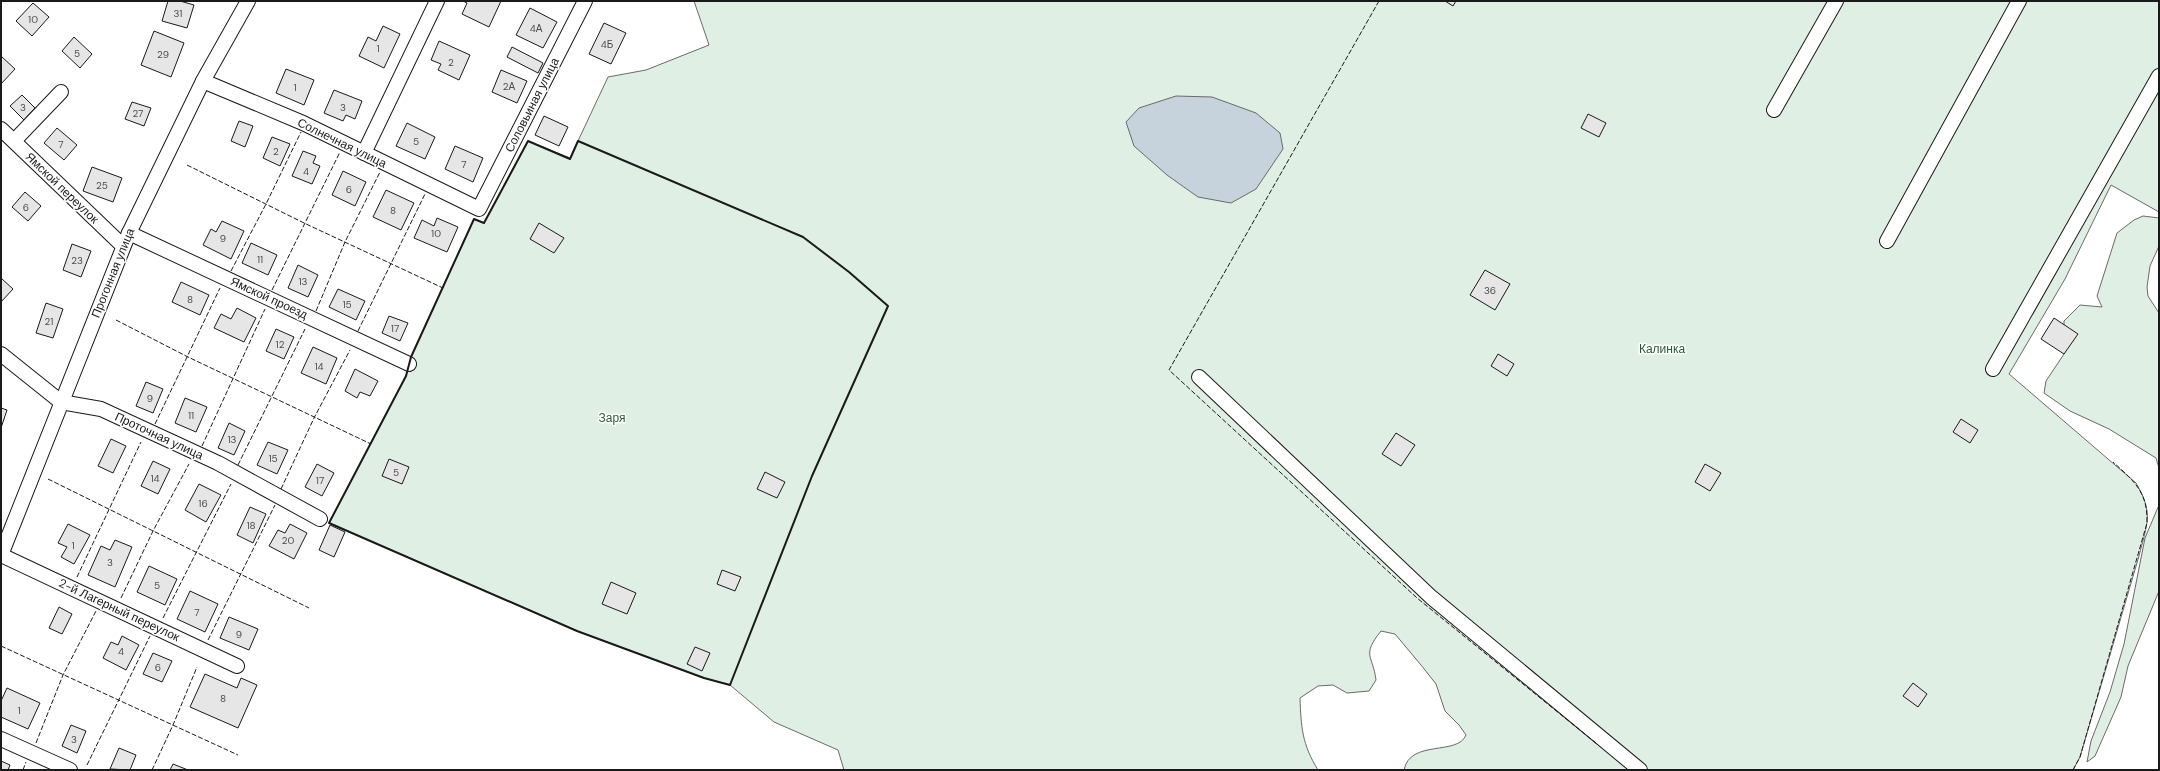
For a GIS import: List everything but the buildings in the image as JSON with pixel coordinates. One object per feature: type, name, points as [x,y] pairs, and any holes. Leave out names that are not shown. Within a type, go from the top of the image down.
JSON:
[{"type":"street","name":"Прогонная улица","points":[[1,555],[123,246],[203,81],[248,1]]},
{"type":"street","points":[[364,153],[437,1]]},
{"type":"street","name":"Соловьиная улица","points":[[479,209],[585,1]]},
{"type":"street","points":[[1774,110],[1836,1]]},
{"type":"street","points":[[1887,241],[2019,1]]},
{"type":"street","points":[[1993,369],[2159,76]]},
{"type":"street","name":"Солнечная улица","points":[[203,81],[303,123],[479,209]]},
{"type":"street","points":[[14,141],[62,92]]},
{"type":"street","name":"Ямской переулок","points":[[1,129],[123,246]]},
{"type":"street","name":"Ямской проезд","points":[[129,233],[409,364]]},
{"type":"street","name":"Проточная улица","points":[[1,354],[61,402],[100,409],[107,412],[218,463],[320,519]]},
{"type":"street","points":[[1199,377],[1431,597],[1640,770]]},
{"type":"street","name":"2-й Лагерный переулок","points":[[1,555],[237,666]]},
{"type":"street","points":[[1,739],[70,770]]},
{"type":"green space","points":[[694,1],[2159,1],[2159,212],[2111,185],[2065,279],[2009,374],[2136,483],[2142,493],[2147,511],[2146,527],[2139,556],[2080,757],[2073,770],[1404,770],[1408,760],[1415,754],[1454,745],[1461,741],[1466,735],[1459,725],[1445,711],[1436,684],[1421,665],[1395,634],[1381,631],[1371,646],[1370,651],[1376,680],[1369,691],[1347,693],[1333,685],[1318,686],[1300,698],[1303,735],[1318,770],[844,770],[838,750],[774,722],[730,685],[704,678],[577,631],[329,523],[406,376],[411,357],[474,219],[484,223],[528,141],[570,158],[608,77],[646,70],[709,45]]},
{"type":"green space","points":[[2143,216],[2159,218],[2159,246],[2150,266],[2147,287],[2148,296],[2159,313],[2159,468],[2156,458],[2109,429],[2070,411],[2044,393],[2046,381],[2064,354],[2064,321],[2080,305],[2102,307],[2097,296],[2117,233],[2134,220]]},
{"type":"green space","points":[[2159,505],[2159,591],[2128,666],[2121,697],[2095,756],[2087,762],[2091,741],[2110,692],[2124,644],[2145,538]]},
{"type":"shaded area","points":[[1176,96],[1212,97],[1256,113],[1280,133],[1283,149],[1256,189],[1231,203],[1198,197],[1167,175],[1134,146],[1126,122],[1139,108]]},
{"type":"fence","points":[[1379,1],[1169,370],[1417,598],[1597,744]]},
{"type":"fence","points":[[231,271],[301,132]]},
{"type":"fence","points":[[272,290],[340,152]]},
{"type":"fence","points":[[187,165],[304,223],[443,288]]},
{"type":"fence","points":[[316,311],[345,242],[380,172]]},
{"type":"fence","points":[[358,331],[425,194]]},
{"type":"fence","points":[[155,424],[220,288]]},
{"type":"fence","points":[[202,446],[265,309]]},
{"type":"fence","points":[[116,320],[188,357],[371,444]]},
{"type":"fence","points":[[238,465],[305,329]]},
{"type":"fence","points":[[281,489],[314,418],[350,350]]},
{"type":"fence","points":[[77,577],[141,442]]},
{"type":"fence","points":[[2073,770],[2080,757],[2147,523],[2147,512],[2142,495],[2133,481],[2113,462]]},
{"type":"fence","points":[[121,598],[153,531],[189,464]]},
{"type":"fence","points":[[48,479],[309,608]]},
{"type":"fence","points":[[163,618],[231,484]]},
{"type":"fence","points":[[208,640],[275,505]]},
{"type":"fence","points":[[36,743],[63,675],[96,611]]},
{"type":"fence","points":[[87,765],[150,636]]},
{"type":"fence","points":[[1,646],[238,755]]},
{"type":"fence","points":[[152,770],[173,725],[197,667]]},
{"type":"fence","points":[[23,770],[26,762]]},
{"type":"wall","points":[[528,141],[570,159],[578,141],[803,237],[849,272],[888,306],[812,476],[730,685],[704,678],[577,631],[329,523],[406,376],[411,357],[474,219],[484,223],[528,141]]},
{"type":"park label","name":"Калинка","points":[[1662,349]]},
{"type":"park label","name":"Заря","points":[[612,418]]}]
